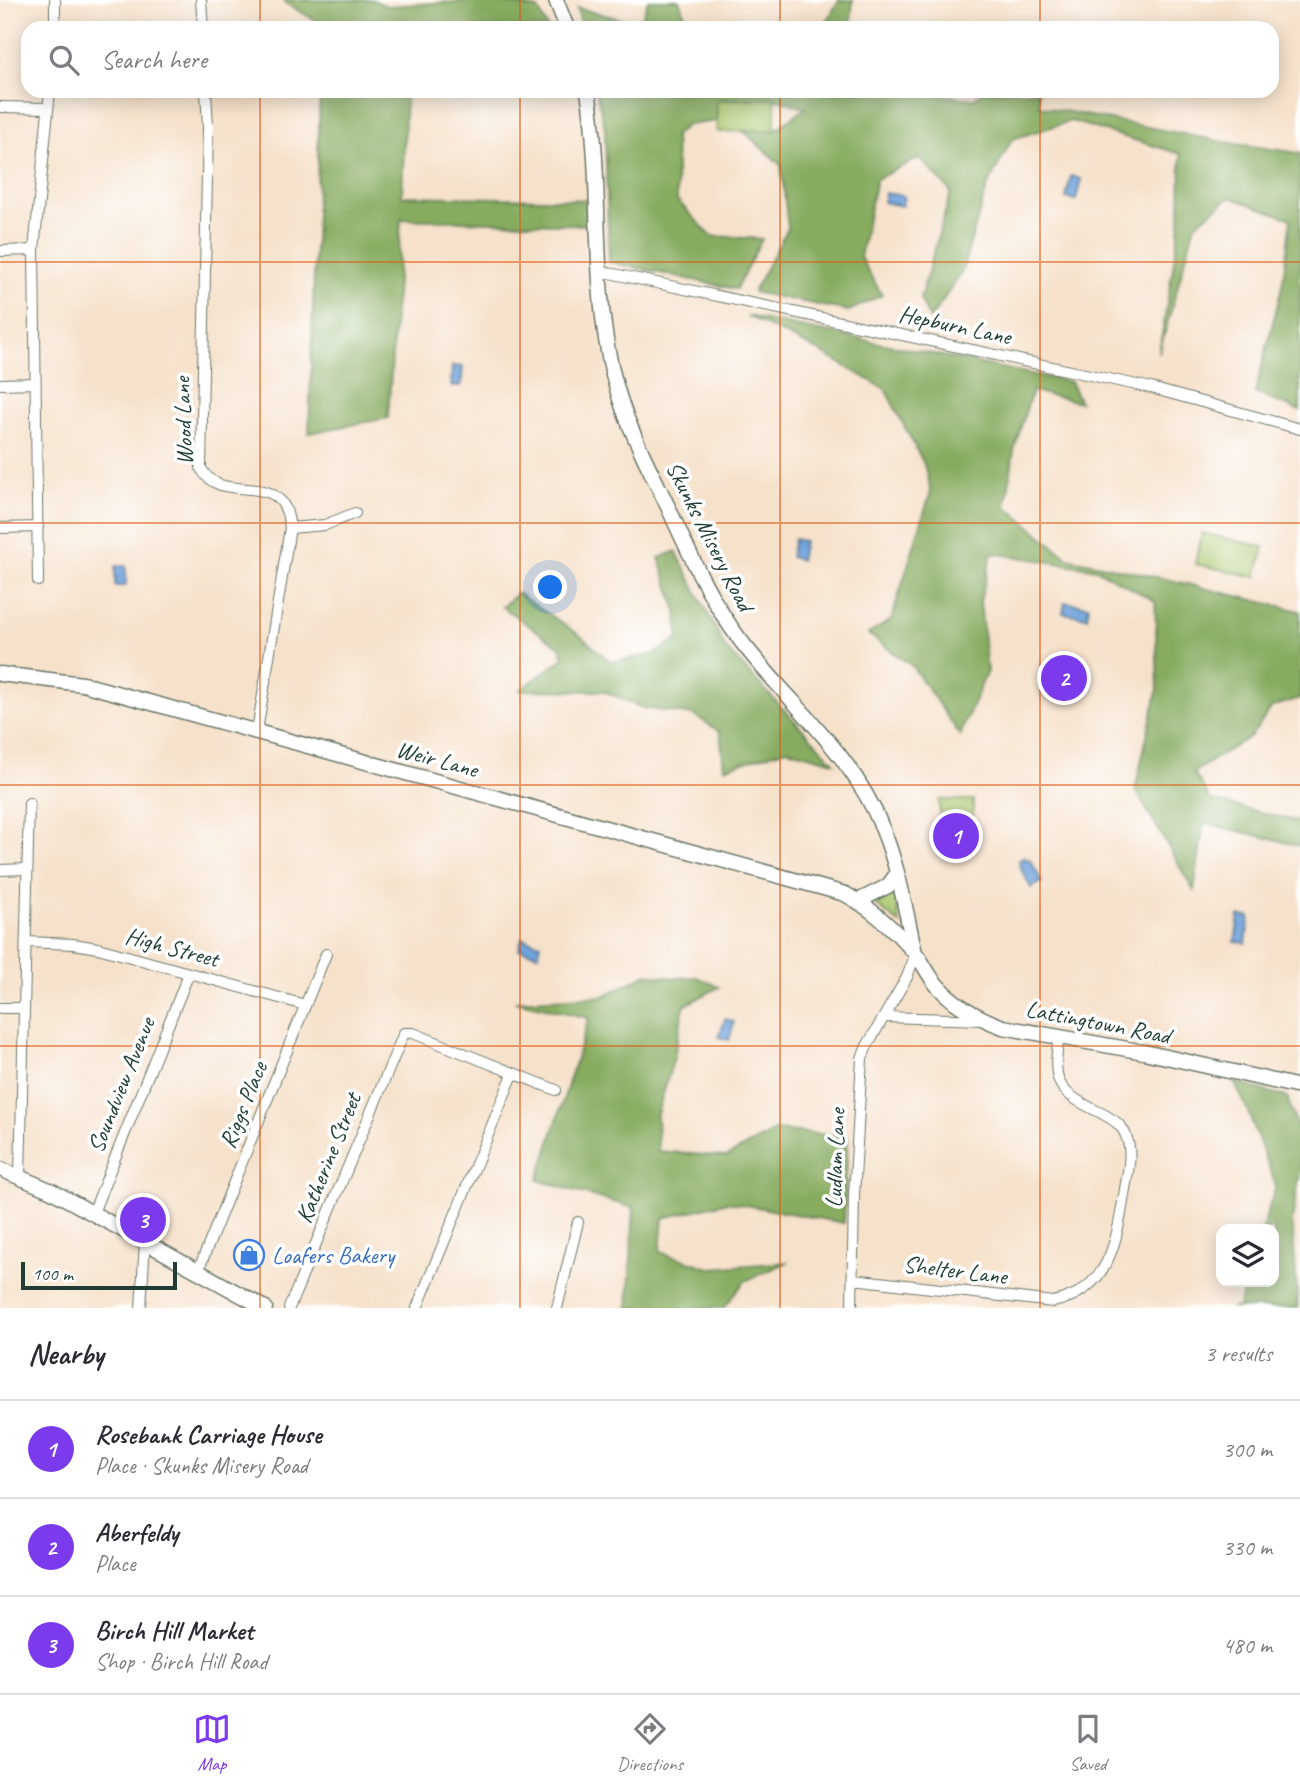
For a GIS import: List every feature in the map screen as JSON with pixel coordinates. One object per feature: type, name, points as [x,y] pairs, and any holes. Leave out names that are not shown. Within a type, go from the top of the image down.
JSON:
[{"type":"main road","points":[[556,0],[564,21]]},
{"type":"main road","name":"Skunks Misery Road","points":[[589,98],[595,141],[601,306],[608,356],[622,406],[694,562],[724,618],[740,640],[831,742],[848,765],[883,830],[916,953]]},
{"type":"main road","name":"Weir Lane","points":[[0,674],[83,684],[845,894],[858,901],[916,953]]},
{"type":"main road","points":[[858,901],[888,886],[896,874]]},
{"type":"main road","name":"Lattingtown Road","points":[[916,953],[935,984],[948,997],[983,1020],[1003,1027],[1144,1052],[1300,1087]]},
{"type":"main road","points":[[0,1169],[52,1191],[265,1308]]},
{"type":"street","points":[[55,0],[55,21]]},
{"type":"street","points":[[201,0],[202,21]]},
{"type":"street","points":[[38,581],[34,250],[49,98]]},
{"type":"street","name":"Wood Lane","points":[[206,98],[201,468],[209,480],[221,486],[264,492],[278,498],[285,508],[290,528]]},
{"type":"street","points":[[0,107],[48,108]]},
{"type":"street","points":[[0,251],[34,250]]},
{"type":"street","name":"Hepburn Lane","points":[[600,271],[1151,388],[1300,429]]},
{"type":"street","points":[[0,384],[36,383]]},
{"type":"street","points":[[257,731],[290,528],[325,525],[355,513]]},
{"type":"street","points":[[0,528],[38,527]]},
{"type":"street","points":[[20,1177],[29,803]]},
{"type":"street","points":[[0,870],[27,869]]},
{"type":"street","name":"High Street","points":[[26,943],[73,944],[98,948],[305,1005]]},
{"type":"street","name":"Ludlam Lane","points":[[852,1308],[860,1075],[867,1046],[907,977],[916,953]]},
{"type":"street","name":"Riggs Place","points":[[198,1271],[326,954]]},
{"type":"street","name":"Soundview Avenue","points":[[93,1213],[189,974]]},
{"type":"street","points":[[0,1008],[24,1008]]},
{"type":"street","points":[[885,1017],[983,1020]]},
{"type":"street","name":"Katherine Street","points":[[289,1308],[401,1035],[412,1033],[513,1074]]},
{"type":"street","name":"Shelter Lane","points":[[853,1279],[1053,1302],[1079,1294],[1094,1281],[1103,1270],[1118,1235],[1129,1164],[1129,1145],[1118,1123],[1070,1096],[1061,1086],[1055,1065],[1059,1037]]},
{"type":"street","points":[[417,1308],[513,1074],[556,1090]]},
{"type":"street","points":[[557,1308],[578,1222]]},
{"type":"street","points":[[141,1308],[145,1241]]},
{"type":"green space","points":[[285,0],[373,0],[387,6],[487,0],[538,9],[544,21],[317,21],[285,3]]},
{"type":"green space","points":[[648,0],[679,0],[687,21],[641,21]]},
{"type":"green space","points":[[839,0],[853,0],[851,21],[827,21]]},
{"type":"green space","points":[[577,8],[628,21],[580,21]]},
{"type":"green space","points":[[320,98],[406,98],[402,196],[589,200],[587,225],[401,219],[388,418],[309,433]]},
{"type":"green space","points":[[598,98],[775,98],[717,100],[717,121],[687,125],[675,135],[677,200],[711,236],[762,239],[736,289],[609,262],[605,128]]},
{"type":"green space","points":[[775,98],[775,130],[717,132],[716,100]]},
{"type":"green space","points":[[775,98],[1038,98],[1039,106],[1224,142],[1300,153],[1300,411],[1255,393],[1282,287],[1291,219],[1230,197],[1195,225],[1159,353],[1180,224],[1181,154],[1071,121],[1012,139],[987,187],[961,274],[930,319],[920,299],[951,192],[920,158],[876,179],[860,257],[882,295],[849,311],[753,292],[788,228],[781,165],[743,131],[775,130],[805,108]]},
{"type":"green space","points":[[747,316],[1070,382],[1080,402],[1032,391],[1014,450],[1006,506],[1068,558],[1300,611],[1300,698],[1272,707],[1251,736],[1194,772],[1210,800],[1300,822],[1300,846],[1204,823],[1194,891],[1135,789],[1158,688],[1155,601],[1096,569],[992,553],[980,601],[987,671],[960,735],[912,666],[868,634],[891,620],[931,491],[924,464],[885,389],[813,348]]},
{"type":"green space","points":[[1202,533],[1264,547],[1256,577],[1195,564]]},
{"type":"green space","points":[[676,551],[726,649],[834,762],[787,749],[724,768],[720,732],[694,715],[642,708],[604,691],[520,690],[564,658],[560,647],[502,607],[517,593],[581,636],[611,662],[654,654],[679,638],[676,608],[659,558]]},
{"type":"green space","points":[[939,800],[973,800],[973,817],[940,817]]},
{"type":"green space","points":[[894,889],[900,924],[875,904]]},
{"type":"green space","points":[[647,974],[674,978],[697,977],[719,987],[684,1006],[674,1057],[657,1114],[658,1151],[726,1157],[776,1130],[848,1137],[844,1223],[728,1202],[663,1218],[660,1252],[710,1268],[788,1262],[745,1281],[724,1308],[628,1308],[634,1208],[538,1180],[589,1018],[515,1001],[604,996]]},
{"type":"green space","points":[[1234,1082],[1287,1097],[1300,1137],[1300,1173],[1292,1220],[1298,1308],[1231,1308],[1239,1307],[1245,1287],[1279,1287],[1279,1224],[1264,1224],[1276,1186]]},
{"type":"water","points":[[1071,176],[1081,179],[1076,200],[1066,198]]},
{"type":"water","points":[[885,193],[904,196],[902,206],[883,202]]},
{"type":"water","points":[[452,366],[463,367],[461,386],[451,386]]},
{"type":"water","points":[[794,539],[804,541],[800,560],[790,557]]},
{"type":"water","points":[[115,566],[126,566],[126,586],[115,586]]},
{"type":"water","points":[[1065,602],[1089,606],[1087,617],[1063,613]]},
{"type":"water","points":[[1025,857],[1027,861],[1030,859],[1042,882],[1031,888],[1019,865],[1019,860]]},
{"type":"water","points":[[1239,916],[1250,917],[1246,943],[1235,942]]},
{"type":"water","points":[[522,938],[541,944],[538,954],[519,949]]},
{"type":"water","points":[[725,1019],[734,1022],[729,1040],[719,1037]]},
{"type":"place","name":"Aberfeldy","points":[[1064,678]]},
{"type":"place","name":"Rosebank Carriage House","points":[[956,836]]},
{"type":"place","name":"Birch Hill Market","points":[[143,1220]]},
{"type":"place","name":"Loafers Bakery","points":[[249,1255]]}]
